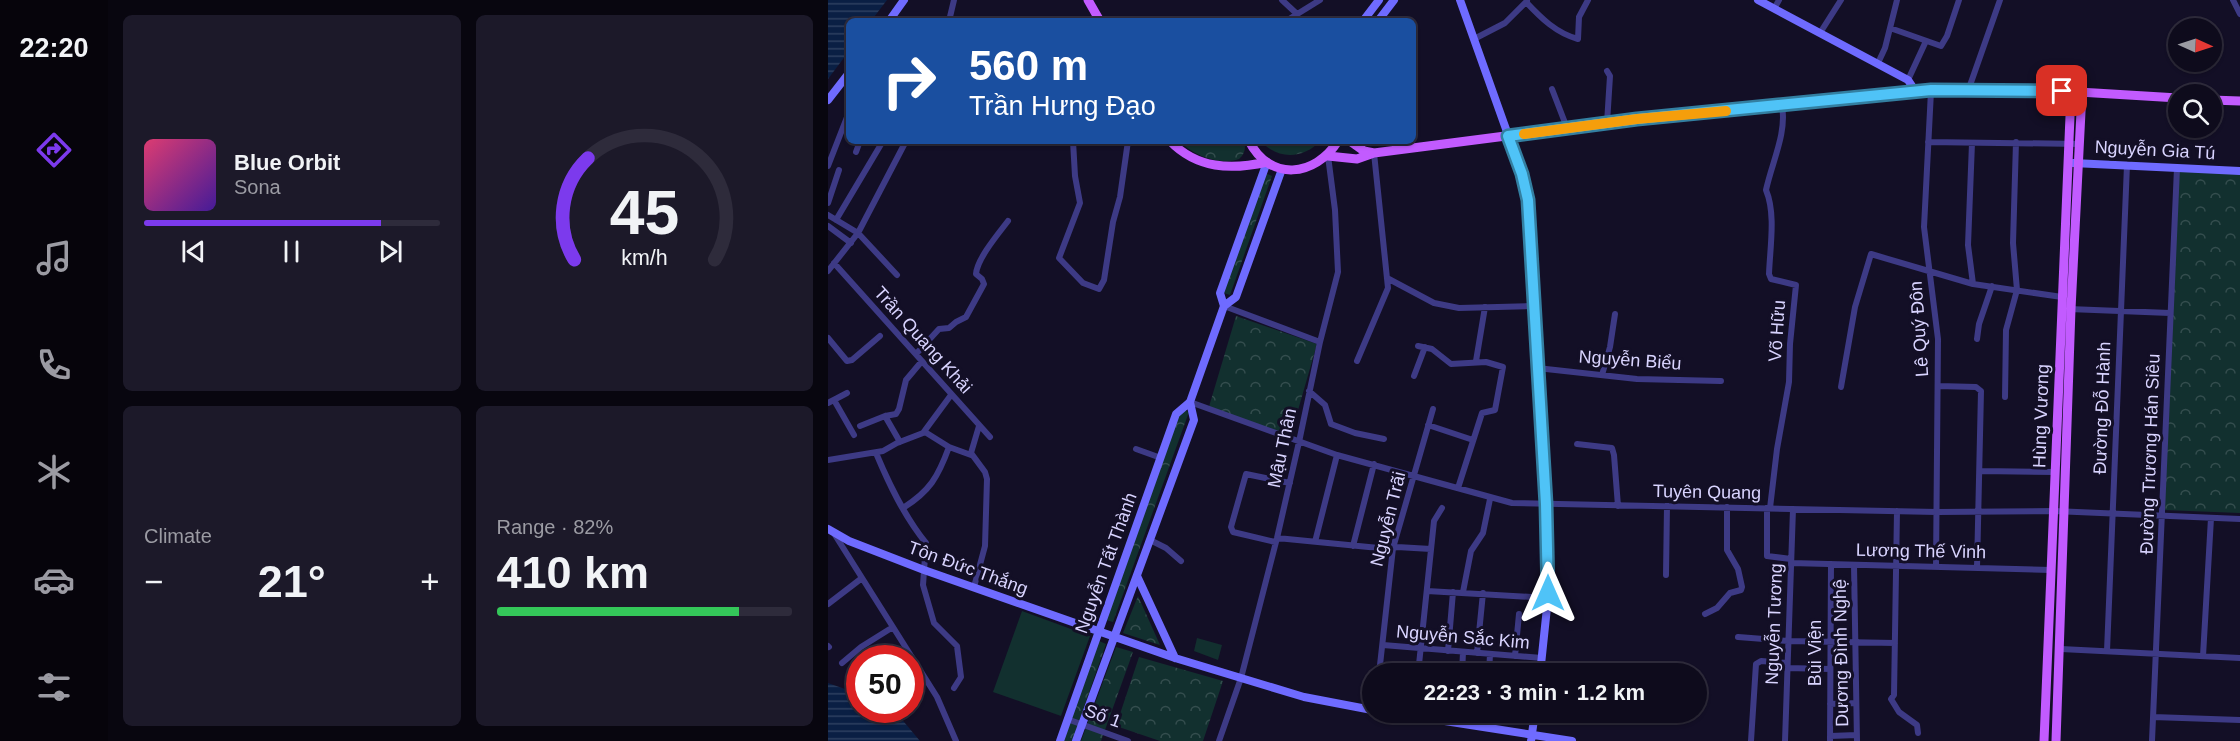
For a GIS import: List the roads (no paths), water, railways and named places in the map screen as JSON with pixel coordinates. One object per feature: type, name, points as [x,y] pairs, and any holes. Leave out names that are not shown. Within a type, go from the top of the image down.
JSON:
[{"type":"main road","points":[[1090,2],[1098,18]]},
{"type":"main road","points":[[1328,156],[1357,159],[1374,153],[1607,123],[1931,90],[2082,92],[2168,97]]},
{"type":"main road","name":"Hùng Vương","points":[[2056,741],[2061,649],[2059,511],[2067,309],[2062,297],[2071,92]]},
{"type":"main road","name":"Hùng Vương","points":[[2044,741],[2051,570],[2059,511],[2055,472],[2080,163],[2082,92]]},
{"type":"main road","points":[[2222,101],[2240,102]]},
{"type":"main road","points":[[1174,144],[1187,155],[1206,164],[1235,167],[1267,162]]},
{"type":"main road","points":[[1251,144],[1267,162],[1282,169],[1299,170],[1314,165],[1328,156],[1336,144]]},
{"type":"main road","points":[[1354,144],[1364,152],[1374,153]]},
{"type":"street","points":[[891,18],[904,0]]},
{"type":"street","points":[[950,18],[954,0]]},
{"type":"street","points":[[1282,0],[1297,14]]},
{"type":"street","points":[[1291,18],[1320,0]]},
{"type":"street","points":[[1365,18],[1379,0]]},
{"type":"street","points":[[1380,18],[1394,0]]},
{"type":"street","points":[[1460,0],[1522,174],[1528,200],[1546,504],[1548,598],[1541,663]]},
{"type":"street","points":[[1474,39],[1505,23],[1527,1],[1545,22],[1559,32],[1578,39],[1579,17],[1588,0]]},
{"type":"street","points":[[1758,0],[1908,80],[1916,92]]},
{"type":"street","points":[[1774,9],[1779,0]]},
{"type":"street","points":[[1820,33],[1841,0]]},
{"type":"street","points":[[1878,63],[1885,48],[1897,0]]},
{"type":"street","points":[[1890,28],[1941,46],[1959,0]]},
{"type":"street","points":[[1968,90],[2000,0]]},
{"type":"street","points":[[2233,0],[2240,14]]},
{"type":"street","points":[[1908,80],[1926,41]]},
{"type":"street","points":[[1607,71],[1610,76],[1607,123]]},
{"type":"street","points":[[828,100],[846,77]]},
{"type":"street","points":[[1552,89],[1567,129]]},
{"type":"street","name":"Lê Quý Đôn","points":[[1931,90],[1924,227],[1937,329],[1936,567]]},
{"type":"street","name":"Võ Hữu","points":[[1769,508],[1789,382],[1796,285],[1771,279],[1769,274],[1770,199],[1766,190],[1785,119],[1782,106]]},
{"type":"street","points":[[828,166],[846,120]]},
{"type":"street","points":[[1928,142],[2080,144]]},
{"type":"street","points":[[2005,397],[2006,330],[2017,290],[2013,243],[2016,142]]},
{"type":"street","points":[[1972,143],[1968,245],[1973,284]]},
{"type":"street","points":[[856,152],[859,144]]},
{"type":"street","points":[[836,220],[881,144]]},
{"type":"street","points":[[828,271],[858,233],[904,144]]},
{"type":"street","points":[[1073,144],[1075,176],[1080,203],[1059,258],[1083,283],[1099,289],[1104,280],[1128,144]]},
{"type":"street","points":[[1357,361],[1388,288],[1374,153]]},
{"type":"street","name":"Mậu Thân","points":[[1219,741],[1241,678],[1290,483],[1320,342],[1338,272],[1335,210],[1328,156]]},
{"type":"street","name":"Nguyễn Tất Thành","points":[[1224,306],[1220,293],[1267,162]]},
{"type":"street","name":"Nguyễn Gia Tú","points":[[2068,163],[2240,171]]},
{"type":"street","name":"Đường Đỗ Hành","points":[[2107,651],[2127,165]]},
{"type":"street","name":"Đường Trương Hán Siêu","points":[[2152,741],[2177,168]]},
{"type":"street","name":"Nguyễn Tất Thành","points":[[1060,741],[1176,414],[1190,402],[1224,306],[1236,297],[1282,169]]},
{"type":"street","points":[[828,203],[839,170]]},
{"type":"street","points":[[828,215],[858,233],[897,275]]},
{"type":"street","points":[[915,354],[940,328],[949,328],[968,316],[984,284],[976,274],[976,269],[1008,221]]},
{"type":"street","points":[[828,226],[851,243]]},
{"type":"street","points":[[1841,387],[1855,307],[1871,254],[1973,284],[2062,297]]},
{"type":"street","name":"Trần Quang Khải","points":[[834,263],[990,437]]},
{"type":"street","points":[[1387,278],[1434,303],[1460,308],[1534,306]]},
{"type":"street","points":[[1977,339],[1979,324],[1992,286]]},
{"type":"street","points":[[1224,306],[1320,342]]},
{"type":"street","points":[[1476,361],[1485,307]]},
{"type":"street","points":[[2067,309],[2170,313]]},
{"type":"street","points":[[1602,375],[1610,347],[1615,314]]},
{"type":"street","points":[[828,338],[847,361],[852,360],[880,336]]},
{"type":"street","points":[[1414,376],[1421,346],[1432,349],[1451,363],[1476,361],[1503,367],[1495,410],[1482,413],[1458,488]]},
{"type":"street","points":[[860,426],[898,412],[907,378],[922,361]]},
{"type":"street","name":"Nguyễn Biểu","points":[[1537,368],[1637,379],[1721,381]]},
{"type":"street","points":[[1938,386],[1981,388],[1977,568]]},
{"type":"street","points":[[1310,392],[1322,401],[1329,421],[1335,426],[1384,439]]},
{"type":"street","points":[[847,393],[831,401],[854,435]]},
{"type":"street","points":[[828,460],[876,453],[925,432],[951,395]]},
{"type":"street","name":"Tuyên Quang","points":[[1190,402],[1337,455],[1490,499],[1520,504],[1936,512],[2059,511],[2240,519]]},
{"type":"street","name":"Nguyễn Tất Thành","points":[[1076,741],[1194,420],[1190,402]]},
{"type":"street","name":"Nguyễn Trãi","points":[[1381,663],[1393,548],[1433,409]]},
{"type":"street","points":[[885,416],[890,421],[900,442]]},
{"type":"street","points":[[1428,425],[1473,440]]},
{"type":"street","points":[[971,455],[979,426]]},
{"type":"street","points":[[925,432],[948,447],[971,455],[985,472],[987,479],[985,546],[974,587]]},
{"type":"street","points":[[1577,444],[1612,448],[1618,506]]},
{"type":"street","points":[[903,508],[929,488],[940,471],[948,447]]},
{"type":"street","points":[[1136,449],[1161,458]]},
{"type":"street","points":[[876,453],[903,508],[926,543],[923,585],[933,620],[942,634],[954,642],[958,651],[961,677],[954,688]]},
{"type":"street","points":[[1315,542],[1337,455]]},
{"type":"street","points":[[1353,546],[1374,464]]},
{"type":"street","points":[[1980,471],[2055,472]]},
{"type":"street","points":[[1290,483],[1246,474],[1231,528],[1233,532],[1276,540],[1431,549]]},
{"type":"street","points":[[1463,592],[1472,550],[1483,533],[1490,499]]},
{"type":"street","points":[[1666,506],[1666,575]]},
{"type":"street","points":[[1705,614],[1742,587],[1738,568],[1727,550],[1727,507]]},
{"type":"street","points":[[1419,663],[1434,518],[1442,508]]},
{"type":"street","name":"Lương Thế Vinh","points":[[1769,508],[1767,556],[1791,561],[1831,564],[2051,570]]},
{"type":"street","name":"Nguyễn Tương","points":[[1785,741],[1793,509]]},
{"type":"street","points":[[1897,511],[1892,704],[1917,725],[1917,733]]},
{"type":"street","points":[[2203,656],[2211,518]]},
{"type":"street","points":[[831,532],[904,645]]},
{"type":"street","name":"Tôn Đức Thắng","points":[[831,532],[924,570],[1115,638]]},
{"type":"street","points":[[1150,540],[1166,548],[1181,561]]},
{"type":"street","name":"Bùi Viện","points":[[1830,738],[1831,564]]},
{"type":"street","name":"Dương Đình Nghệ","points":[[1854,565],[1857,738]]},
{"type":"street","points":[[1137,576],[1174,658]]},
{"type":"street","points":[[828,604],[862,578]]},
{"type":"street","points":[[1427,591],[1548,598]]},
{"type":"street","points":[[1448,651],[1453,591]]},
{"type":"street","points":[[1477,653],[1483,593]]},
{"type":"street","points":[[1515,656],[1519,614]]},
{"type":"street","points":[[842,663],[861,647],[893,627]]},
{"type":"street","points":[[1738,637],[1788,641],[1895,643]]},
{"type":"street","points":[[1115,638],[1304,697],[1362,708]]},
{"type":"street","name":"Nguyễn Sắc Kim","points":[[1383,645],[1542,658]]},
{"type":"street","points":[[2061,649],[2240,658]]},
{"type":"street","points":[[1462,663],[1463,652]]},
{"type":"street","points":[[1490,654],[1490,663]]},
{"type":"street","points":[[1751,741],[1756,664],[1761,661],[1830,669]]},
{"type":"street","points":[[924,677],[938,697],[956,741]]},
{"type":"street","points":[[1830,704],[1856,703]]},
{"type":"street","points":[[2153,717],[2240,720]]},
{"type":"street","name":"Số 1","points":[[1067,719],[1128,741]]},
{"type":"street","points":[[1454,723],[1532,738],[1572,741]]},
{"type":"street","points":[[1532,738],[1534,723]]},
{"type":"street","points":[[1830,738],[1857,738]]},
{"type":"water","points":[[828,0],[887,0],[873,18],[846,18],[846,55],[828,79]]},
{"type":"water","points":[[828,683],[846,689],[846,723],[905,723],[920,741],[828,741]]}]
